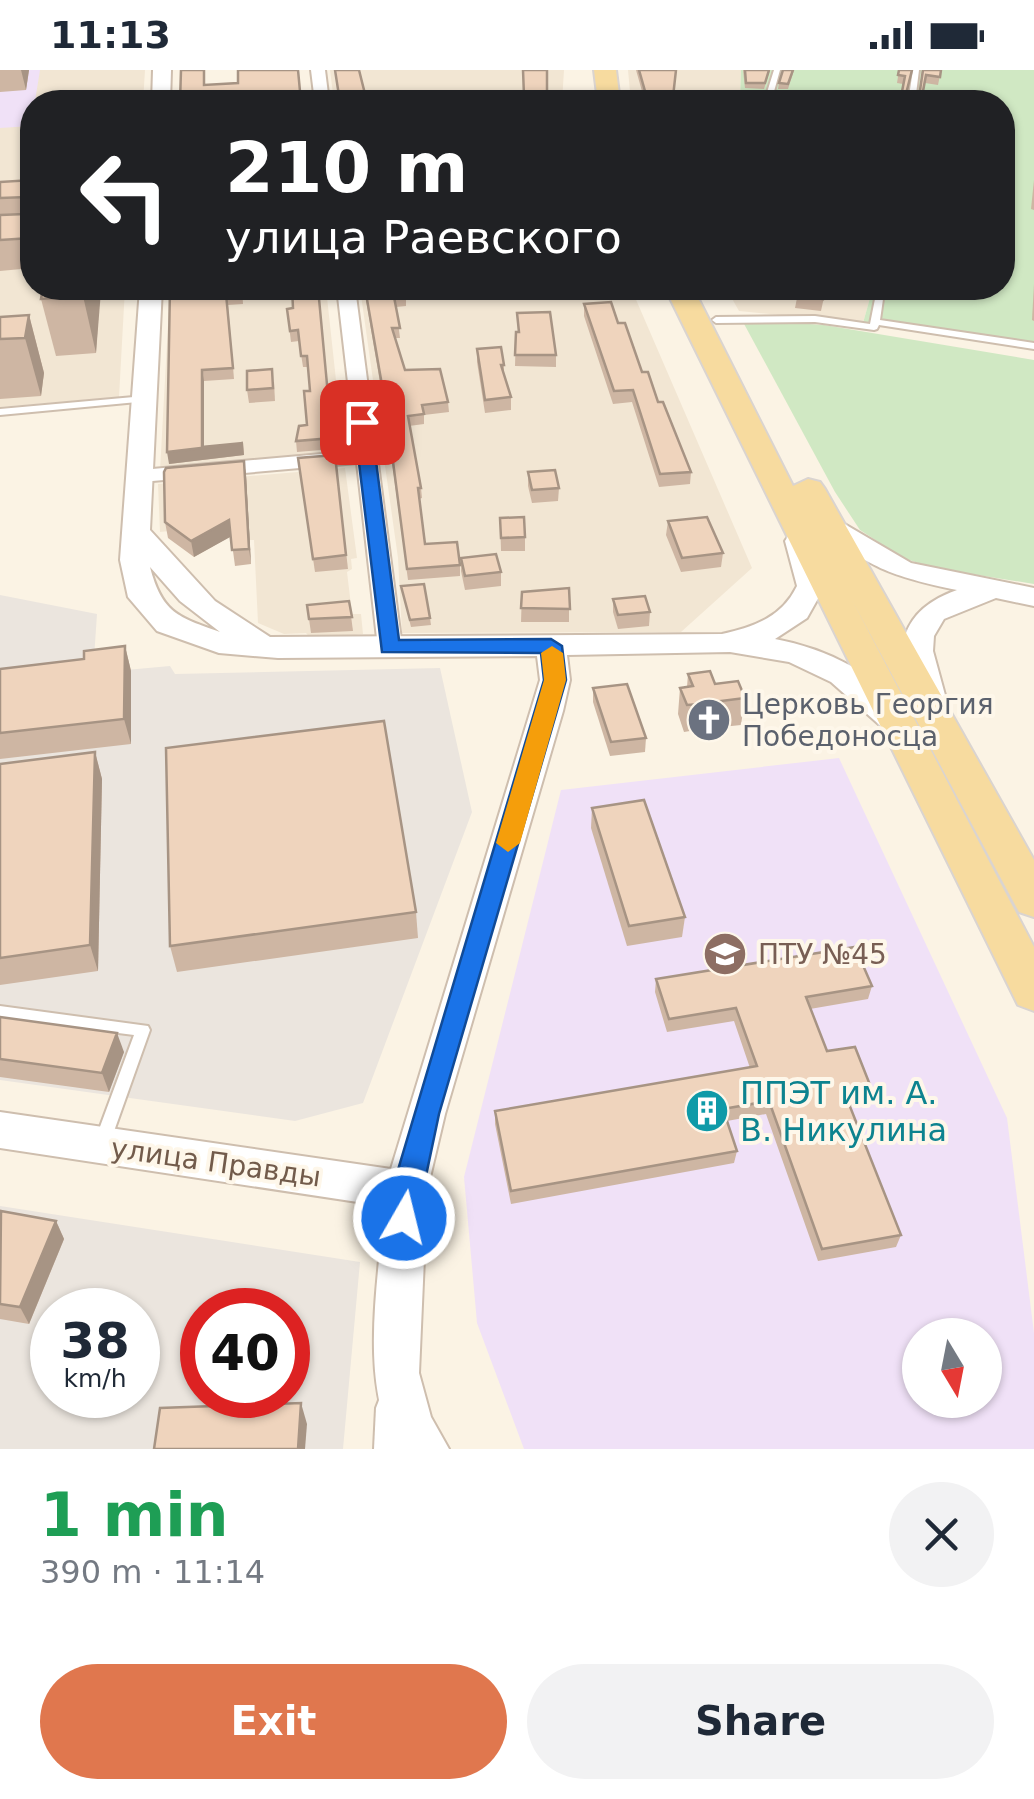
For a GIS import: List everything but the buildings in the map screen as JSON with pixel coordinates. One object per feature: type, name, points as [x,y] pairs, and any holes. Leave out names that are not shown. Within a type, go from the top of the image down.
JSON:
[{"type":"main road","points":[[686,300],[919,723],[1034,900]]},
{"type":"main road","points":[[705,300],[809,521]]},
{"type":"main road","points":[[919,723],[1034,992]]},
{"type":"street","points":[[150,300],[134,560],[143,597],[168,624],[219,643],[278,648],[722,644],[766,647],[824,660],[919,723]]},
{"type":"street","points":[[347,300],[390,647]]},
{"type":"street","points":[[141,476],[366,456]]},
{"type":"street","points":[[722,644],[773,628],[796,614],[806,600],[811,586],[809,521],[903,570],[1034,597]]},
{"type":"street","points":[[919,723],[918,646],[924,618],[953,599],[998,589]]},
{"type":"street","points":[[392,1449],[406,1190],[551,696],[555,680],[551,646]]},
{"type":"street","name":"улица Правды","points":[[0,1130],[406,1190]]},
{"type":"street","points":[[396,1373],[411,1429],[426,1449]]},
{"type":"lane","points":[[716,320],[815,319],[874,327],[879,300]]},
{"type":"lane","points":[[875,322],[1034,346]]},
{"type":"lane","points":[[0,412],[145,399]]},
{"type":"lane","points":[[0,1012],[142,1030],[102,1145]]},
{"type":"shaded area","points":[[0,70],[145,70],[144,90],[20,90],[20,232],[0,233]]},
{"type":"shaded area","points":[[0,70],[40,70],[37,90],[20,90],[20,127],[0,128]]},
{"type":"shaded area","points":[[330,70],[564,70],[563,90],[332,90]]},
{"type":"shaded area","points":[[628,70],[741,70],[740,90],[630,90]]},
{"type":"shaded area","points":[[20,246],[20,300],[124,300],[119,397],[0,407],[0,247]]},
{"type":"shaded area","points":[[169,300],[327,300],[344,454],[160,471]]},
{"type":"shaded area","points":[[362,300],[636,300],[752,568],[681,632],[402,633],[398,558]]},
{"type":"shaded area","points":[[733,300],[869,300],[863,323],[739,311]]},
{"type":"shaded area","points":[[345,468],[357,558],[351,559],[352,569],[347,572],[352,614],[361,614],[363,634],[312,640],[306,633],[284,634],[258,623],[254,540],[241,540],[240,523],[160,532],[158,484]]},
{"type":"shaded area","points":[[0,595],[97,614],[93,673],[170,666],[175,674],[440,668],[472,812],[363,1103],[295,1121],[0,1080]]},
{"type":"shaded area","name":"ПТУ №45","points":[[839,758],[1007,1118],[1034,1333],[1034,1449],[524,1449],[477,1323],[464,1177],[561,790]]},
{"type":"shaded area","points":[[0,1206],[360,1262],[343,1449],[0,1449]]},
{"type":"green space","points":[[741,70],[1034,70],[1034,349],[863,323],[869,300],[1015,300],[1015,90],[740,90]]},
{"type":"green space","points":[[743,322],[824,325],[1034,360],[1034,584],[934,568],[903,558],[860,530],[835,492]]},
{"type":"slow traffic","points":[[508,843],[555,680],[552,653]]},
{"type":"place","name":"Церковь Георгия Победоносца","points":[[709,720]]},
{"type":"place","name":"ПТУ №45","points":[[725,954]]},
{"type":"place","name":"ППЭТ им. А. В. Никулина","points":[[707,1111]]},
{"type":"route","points":[[362,422],[390,647],[551,646],[555,680],[426,1114],[406,1190],[404,1218]]}]
